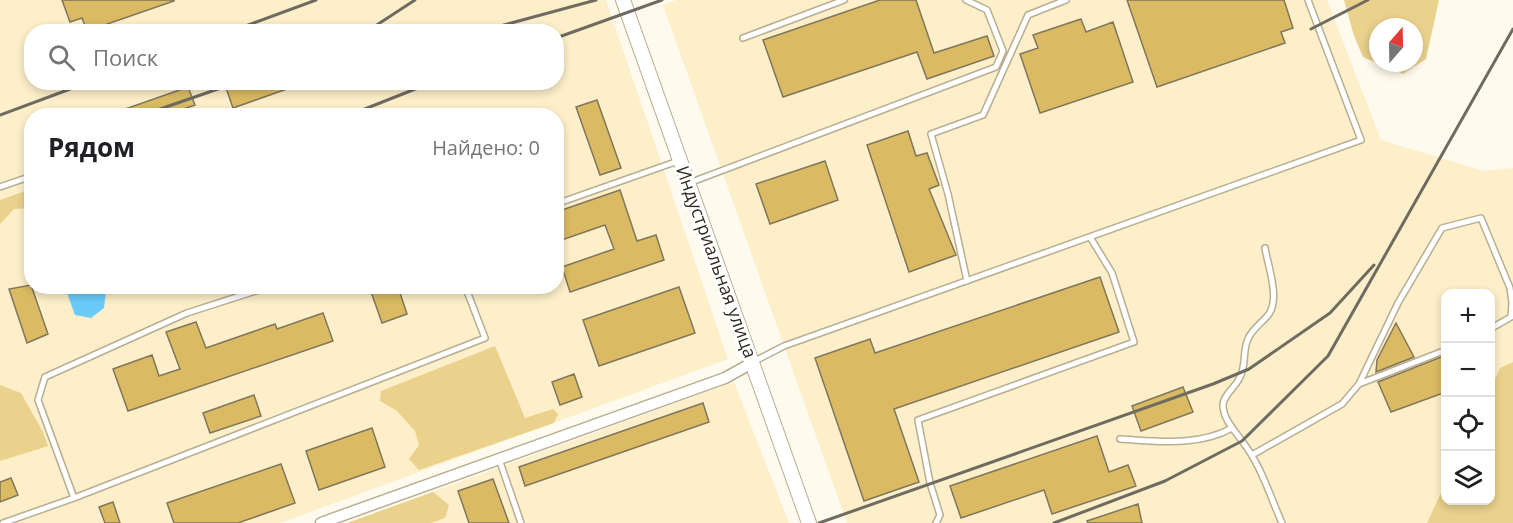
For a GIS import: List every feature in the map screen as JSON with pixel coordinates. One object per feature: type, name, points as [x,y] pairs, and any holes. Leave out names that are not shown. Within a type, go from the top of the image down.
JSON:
[{"type":"street","name":"Индустриальная улица","points":[[623,0],[809,523]]},
{"type":"street","points":[[321,523],[725,378],[752,363]]},
{"type":"lane","points":[[743,38],[844,0]]},
{"type":"lane","points":[[688,183],[996,67],[1003,51],[987,10],[966,0]]},
{"type":"lane","points":[[967,281],[948,194],[931,134],[983,115],[1028,15],[1066,0]]},
{"type":"lane","points":[[752,363],[784,346],[1361,140],[1308,0]]},
{"type":"lane","points":[[564,201],[680,160]]},
{"type":"lane","points":[[0,187],[24,179]]},
{"type":"lane","points":[[1252,455],[1342,404],[1359,384],[1398,303],[1442,228],[1481,218],[1510,288],[1512,303],[1511,317],[1495,327]]},
{"type":"lane","points":[[936,523],[940,515],[930,483],[918,420],[1134,342],[1112,273],[1090,237]]},
{"type":"lane","points":[[1265,248],[1274,297],[1273,307],[1249,336],[1243,371],[1223,401],[1223,408],[1232,428],[1252,455],[1282,523]]},
{"type":"lane","points":[[74,498],[38,400],[45,377],[187,313],[246,294]]},
{"type":"lane","points":[[3,523],[74,498],[485,338],[468,294]]},
{"type":"lane","points":[[1359,384],[1441,352]]},
{"type":"lane","points":[[1120,439],[1165,442],[1209,438],[1232,428]]},
{"type":"lane","points":[[499,459],[521,523]]},
{"type":"shaded area","points":[[0,0],[606,0],[728,359],[280,523],[0,523]]},
{"type":"shaded area","points":[[676,0],[1327,0],[1381,140],[1484,171],[1513,168],[1513,362],[1500,368],[1495,379],[1495,289],[1441,289],[1441,493],[1427,523],[847,523],[663,5]]},
{"type":"shaded area","points":[[1344,0],[1439,0],[1426,59],[1423,61],[1423,18],[1369,18],[1369,60],[1363,57],[1354,36]]},
{"type":"shaded area","points":[[24,191],[24,208],[14,209],[0,224],[0,200]]},
{"type":"shaded area","points":[[495,346],[525,418],[553,409],[558,414],[554,423],[419,470],[409,459],[419,445],[415,431],[397,411],[380,401],[381,391]]},
{"type":"shaded area","points":[[1513,362],[1513,523],[1427,523],[1441,493],[1441,505],[1495,505],[1495,379],[1500,368]]},
{"type":"shaded area","points":[[734,382],[789,523],[347,523]]},
{"type":"shaded area","points":[[0,385],[21,393],[43,432],[48,446],[0,461]]},
{"type":"shaded area","points":[[433,492],[449,505],[445,518],[431,523],[347,523]]},
{"type":"water","points":[[67,294],[106,294],[104,308],[91,318],[75,315]]},
{"type":"building","points":[[62,0],[174,0],[107,24],[84,24],[82,18],[70,22]]},
{"type":"building","points":[[880,0],[916,0],[934,53],[987,36],[994,56],[927,79],[917,52],[783,97],[763,40]]},
{"type":"building","points":[[1127,0],[1284,0],[1293,28],[1281,32],[1285,43],[1157,87]]},
{"type":"building","points":[[1081,19],[1086,32],[1113,22],[1133,82],[1040,113],[1020,54],[1038,48],[1033,35]]},
{"type":"building","points":[[179,90],[189,90],[195,105],[187,108],[128,108]]},
{"type":"building","points":[[227,90],[284,90],[233,108]]},
{"type":"building","points":[[597,100],[621,168],[600,175],[576,107]]},
{"type":"building","points":[[908,131],[916,156],[927,153],[939,185],[929,189],[956,255],[909,272],[867,145]]},
{"type":"building","points":[[825,161],[838,200],[770,224],[756,184]]},
{"type":"building","points":[[620,190],[637,241],[656,235],[664,260],[570,292],[564,266],[614,249],[605,225],[564,239],[564,209]]},
{"type":"building","points":[[1100,277],[1119,332],[894,409],[919,482],[864,501],[815,358],[870,339],[875,353]]},
{"type":"building","points":[[24,286],[24,294],[34,294],[48,334],[27,343],[9,289]]},
{"type":"building","points":[[679,287],[695,333],[599,366],[583,320]]},
{"type":"building","points":[[372,294],[400,294],[407,314],[382,323]]},
{"type":"building","points":[[323,313],[333,341],[128,411],[113,369],[152,355],[159,376],[180,369],[166,332],[196,322],[206,348],[275,324],[277,329]]},
{"type":"building","points":[[1396,323],[1414,357],[1376,372],[1377,360]]},
{"type":"building","points":[[1441,357],[1441,394],[1391,412],[1378,382]]},
{"type":"building","points":[[574,374],[582,397],[560,405],[552,382]]},
{"type":"building","points":[[1183,387],[1193,412],[1141,431],[1132,406]]},
{"type":"building","points":[[254,395],[261,416],[210,433],[203,413]]},
{"type":"building","points":[[703,403],[709,422],[525,486],[519,467]]},
{"type":"building","points":[[372,428],[385,467],[319,490],[306,451]]},
{"type":"building","points":[[1097,436],[1109,472],[1128,465],[1136,486],[1052,514],[1044,490],[961,518],[950,486]]},
{"type":"building","points":[[281,464],[295,503],[238,523],[174,523],[167,503]]},
{"type":"building","points":[[11,478],[18,495],[0,502],[0,482]]},
{"type":"building","points":[[493,479],[509,523],[469,523],[458,491]]},
{"type":"building","points":[[113,502],[120,523],[105,523],[99,507]]},
{"type":"building","points":[[1138,504],[1142,523],[1088,523],[1087,521]]},
{"type":"railway","points":[[251,24],[316,0]]},
{"type":"railway","points":[[378,24],[415,0]]},
{"type":"railway","points":[[507,24],[596,0]]},
{"type":"railway","points":[[564,35],[662,0]]},
{"type":"railway","points":[[1311,29],[1368,0]]},
{"type":"railway","points":[[1054,523],[1165,481],[1242,441],[1328,356],[1513,29]]},
{"type":"railway","points":[[0,115],[67,90]]},
{"type":"railway","points":[[163,108],[215,90]]},
{"type":"railway","points":[[367,108],[413,90]]},
{"type":"railway","points":[[819,523],[1213,384],[1249,369],[1330,313],[1374,265]]}]
